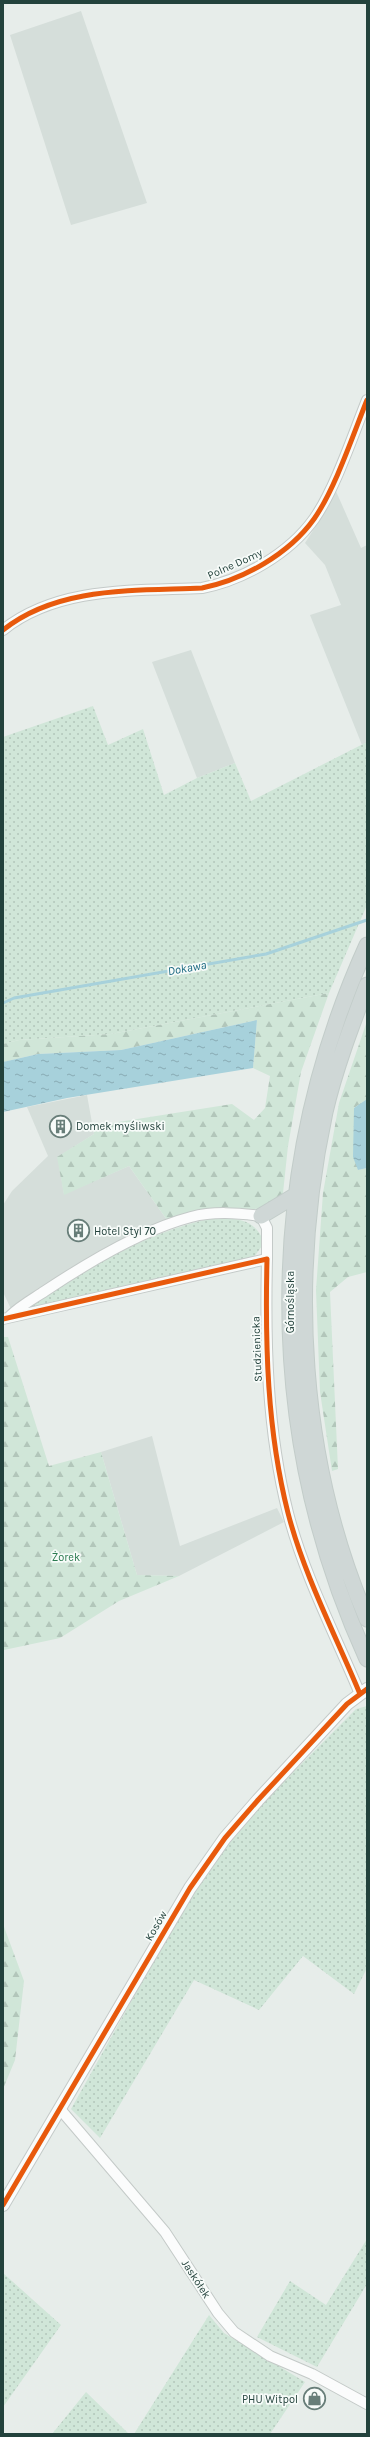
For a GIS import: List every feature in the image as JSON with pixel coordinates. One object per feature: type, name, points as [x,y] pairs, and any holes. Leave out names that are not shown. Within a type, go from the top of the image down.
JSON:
[{"type":"main road","name":"Górnośląska","points":[[367,945],[333,1031],[318,1077],[302,1151],[290,1259],[289,1322],[297,1426],[322,1538],[347,1613],[367,1659]]},
{"type":"main road","name":"Górnośląska","points":[[367,985],[349,1034],[326,1111],[317,1157],[308,1228],[305,1301],[308,1380],[320,1464],[336,1531],[367,1619]]},
{"type":"main road","points":[[261,1216],[296,1195]]},
{"type":"street","name":"Polne Domy","points":[[3,630],[34,609],[76,597],[202,588],[215,585],[262,564],[300,534],[323,504],[367,400]]},
{"type":"street","points":[[6,1318],[55,1284],[137,1238],[167,1224],[217,1213],[261,1216]]},
{"type":"street","name":"Studzienicka","points":[[261,1216],[267,1228],[265,1318],[269,1398],[277,1458],[288,1513],[307,1568],[363,1691]]},
{"type":"street","points":[[6,1318],[267,1259]]},
{"type":"street","name":"Kosów","points":[[3,2205],[190,1888],[214,1853],[258,1800],[333,1718],[363,1691]]},
{"type":"street","name":"Jaskółek","points":[[60,2109],[165,2232],[218,2313],[234,2332],[270,2356],[312,2374],[367,2404]]},
{"type":"shaded area","points":[[81,11],[147,203],[71,225],[10,35]]},
{"type":"shaded area","points":[[335,489],[361,548],[367,545],[367,742],[362,745],[310,615],[341,605],[325,565],[305,543],[328,507]]},
{"type":"shaded area","points":[[191,650],[235,763],[197,778],[152,662]]},
{"type":"shaded area","points":[[87,1095],[94,1134],[58,1157],[64,1194],[129,1166],[167,1220],[11,1309],[3,1292],[3,1205],[12,1191],[48,1156],[27,1107]]},
{"type":"shaded area","points":[[152,1436],[180,1546],[277,1508],[284,1522],[179,1576],[137,1575],[101,1452]]},
{"type":"green space","points":[[93,706],[108,745],[143,729],[164,795],[197,778],[235,763],[251,801],[367,742],[367,905],[329,993],[111,1034],[19,1040],[3,1044],[3,737]]},
{"type":"green space","points":[[329,993],[301,1072],[288,1146],[283,1193],[262,1209],[210,1208],[167,1220],[129,1166],[64,1195],[57,1157],[94,1134],[93,1126],[232,1104],[254,1120],[265,1108],[270,1076],[253,1068],[257,1020],[121,1050],[38,1054],[3,1062],[3,1044],[19,1040],[111,1034]]},
{"type":"green space","points":[[367,1021],[367,1099],[354,1108],[358,1170],[367,1168],[367,1272],[348,1277],[330,1292],[338,1469],[332,1471],[320,1392],[316,1290],[323,1193],[339,1103]]},
{"type":"green space","points":[[225,1218],[240,1220],[253,1226],[259,1232],[263,1240],[262,1246],[254,1257],[26,1310],[69,1281],[136,1244],[160,1234],[208,1219]]},
{"type":"green space","name":"Żorek","points":[[3,1337],[8,1337],[49,1466],[101,1452],[137,1575],[179,1576],[119,1601],[60,1638],[4,1650],[3,1665]]},
{"type":"green space","points":[[367,1706],[367,1968],[354,1994],[303,1956],[259,2010],[194,1980],[100,2138],[71,2109],[216,1850],[356,1709]]},
{"type":"green space","points":[[3,1924],[24,1981],[15,2060],[3,2089]]},
{"type":"green space","points":[[367,2239],[367,2284],[317,2367],[257,2337],[290,2281],[326,2305]]},
{"type":"green space","points":[[3,2273],[61,2325],[3,2407]]},
{"type":"green space","points":[[209,2315],[224,2333],[305,2382],[270,2434],[134,2434]]},
{"type":"green space","points":[[86,2392],[129,2434],[52,2434]]},
{"type":"water","points":[[257,1020],[253,1068],[67,1098],[3,1112],[3,1062],[38,1054],[121,1050]]},
{"type":"water","points":[[367,1099],[367,1168],[358,1170],[353,1157],[354,1108]]},
{"type":"waterway","name":"Dokawa","points":[[3,1003],[14,998],[266,954],[367,920]]},
{"type":"cycle path","points":[[3,630],[25,616],[48,605],[72,598],[124,591],[202,588],[233,579],[264,564],[304,532],[322,507],[350,445],[367,400]]},
{"type":"cycle path","points":[[3,1319],[267,1259],[266,1323],[269,1387],[281,1482],[288,1513],[302,1559],[360,1694]]},
{"type":"cycle path","points":[[3,2205],[190,1888],[225,1838],[347,1704],[367,1689]]},
{"type":"place","name":"Domek myśliwski","points":[[61,1126]]},
{"type":"place","name":"Hotel Styl 70","points":[[78,1231]]},
{"type":"place","name":"PHU Witpol","points":[[314,2399]]}]
